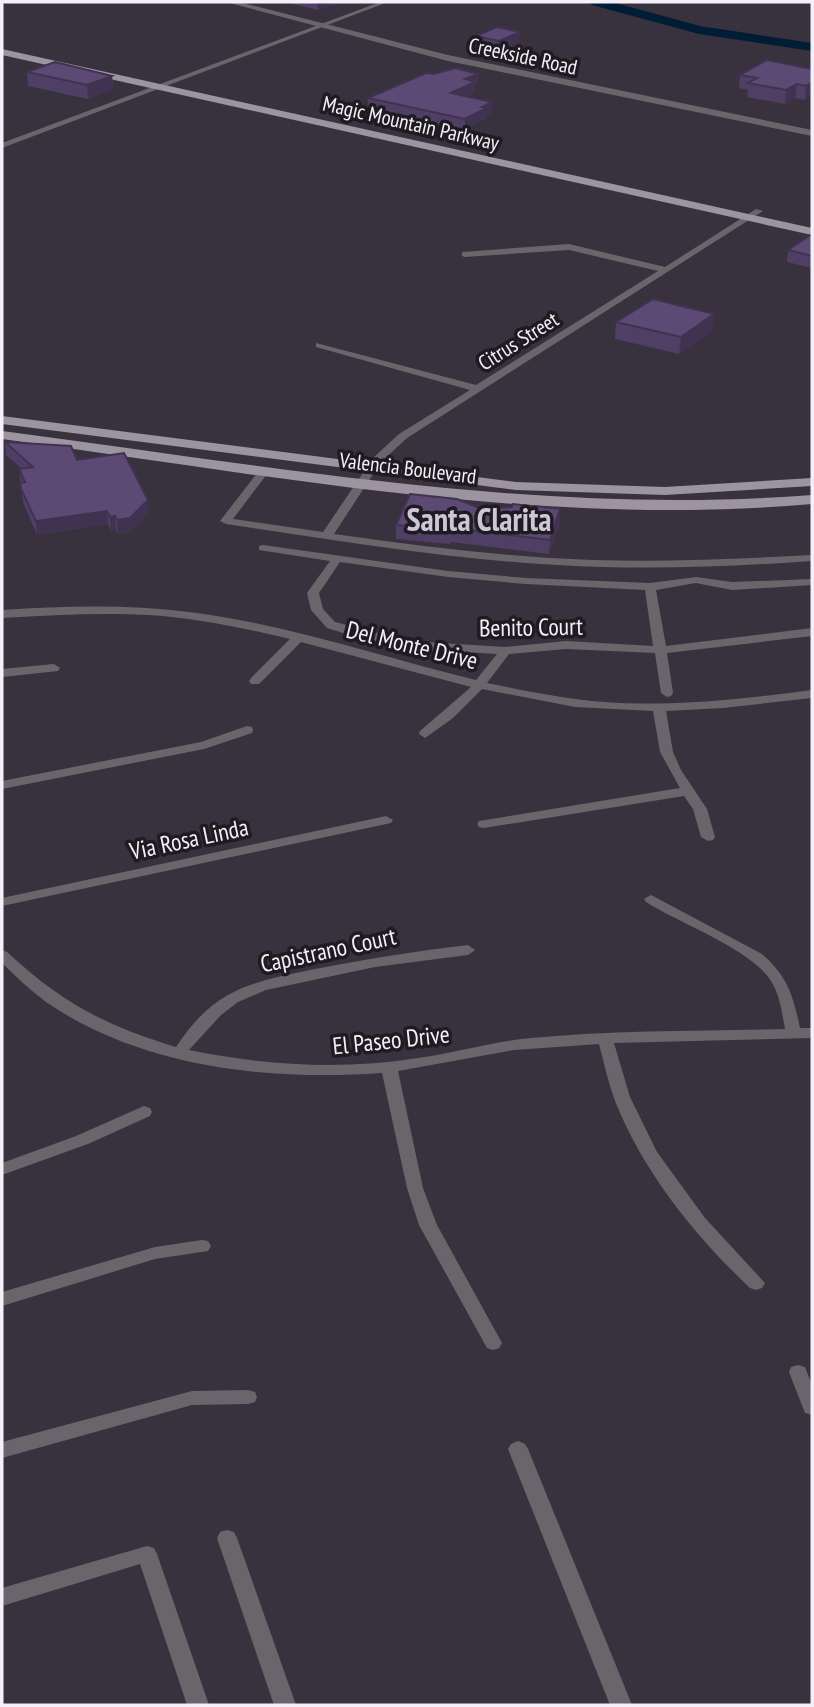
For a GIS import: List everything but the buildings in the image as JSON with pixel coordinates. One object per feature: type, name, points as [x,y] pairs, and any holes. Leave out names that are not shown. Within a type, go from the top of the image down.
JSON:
[{"type":"main road","name":"Magic Mountain Parkway","points":[[2,43],[438,140],[754,214],[812,232]]},
{"type":"main road","name":"Magic Mountain Parkway","points":[[2,52],[339,127],[754,214],[812,223]]},
{"type":"main road","points":[[339,127],[375,130],[427,141],[438,140]]},
{"type":"main road","name":"Valencia Boulevard","points":[[2,420],[516,486],[666,491],[812,482]]},
{"type":"main road","name":"Valencia Boulevard","points":[[2,435],[362,483],[537,503],[625,507],[738,506],[812,500]]},
{"type":"main road","points":[[537,503],[565,499],[658,501],[666,496],[666,491]]},
{"type":"street","name":"Creekside Road","points":[[230,2],[448,58],[812,132]]},
{"type":"street","points":[[2,146],[385,2]]},
{"type":"street","name":"Citrus Street","points":[[327,535],[382,454],[403,436],[754,214]]},
{"type":"street","points":[[465,254],[569,247],[667,270]]},
{"type":"street","points":[[319,345],[480,388]]},
{"type":"street","points":[[265,470],[226,520],[472,555],[578,563],[740,562],[812,558]]},
{"type":"street","name":"Benito Court","points":[[263,548],[448,575],[650,587],[696,580],[732,586],[812,582]]},
{"type":"street","name":"Benito Court","points":[[336,560],[313,593],[317,610],[331,625],[410,645],[505,651],[566,645],[660,650],[812,632]]},
{"type":"street","points":[[650,587],[667,693]]},
{"type":"street","name":"Del Monte Drive","points":[[2,614],[96,611],[162,614],[219,621],[482,684],[575,703],[659,709],[718,706],[812,694]]},
{"type":"street","points":[[255,681],[297,639]]},
{"type":"street","points":[[425,734],[455,712],[482,684],[505,651]]},
{"type":"street","points":[[2,673],[54,668]]},
{"type":"street","points":[[659,709],[662,743],[668,761],[700,809],[708,837]]},
{"type":"street","points":[[2,785],[204,745],[247,730]]},
{"type":"street","points":[[484,824],[688,791]]},
{"type":"street","name":"Via Rosa Linda","points":[[2,902],[386,820]]},
{"type":"street","points":[[651,899],[671,913],[764,962],[779,981],[794,1034]]},
{"type":"street","name":"Capistrano Court","points":[[180,1052],[204,1021],[221,1006],[265,984],[408,955],[468,950]]},
{"type":"street","name":"El Paseo Drive","points":[[2,955],[29,981],[59,1003],[138,1040],[227,1062],[278,1068],[322,1070],[389,1067],[527,1043],[605,1037],[812,1033]]},
{"type":"street","points":[[605,1037],[624,1103],[651,1157],[718,1248],[756,1283]]},
{"type":"street","points":[[389,1067],[415,1188],[428,1226],[493,1343]]},
{"type":"street","points":[[2,1169],[82,1140],[144,1112]]},
{"type":"street","points":[[2,1299],[155,1253],[202,1246]]},
{"type":"street","points":[[798,1372],[812,1408]]},
{"type":"street","points":[[2,1450],[192,1398],[248,1397]]},
{"type":"street","points":[[518,1449],[621,1705]]},
{"type":"street","points":[[227,1538],[285,1705]]},
{"type":"street","points":[[2,1597],[147,1554],[198,1705]]},
{"type":"waterway","points":[[597,2],[699,30],[812,47]]},
{"type":"district","name":"Santa Clarita","points":[[479,519]]}]
